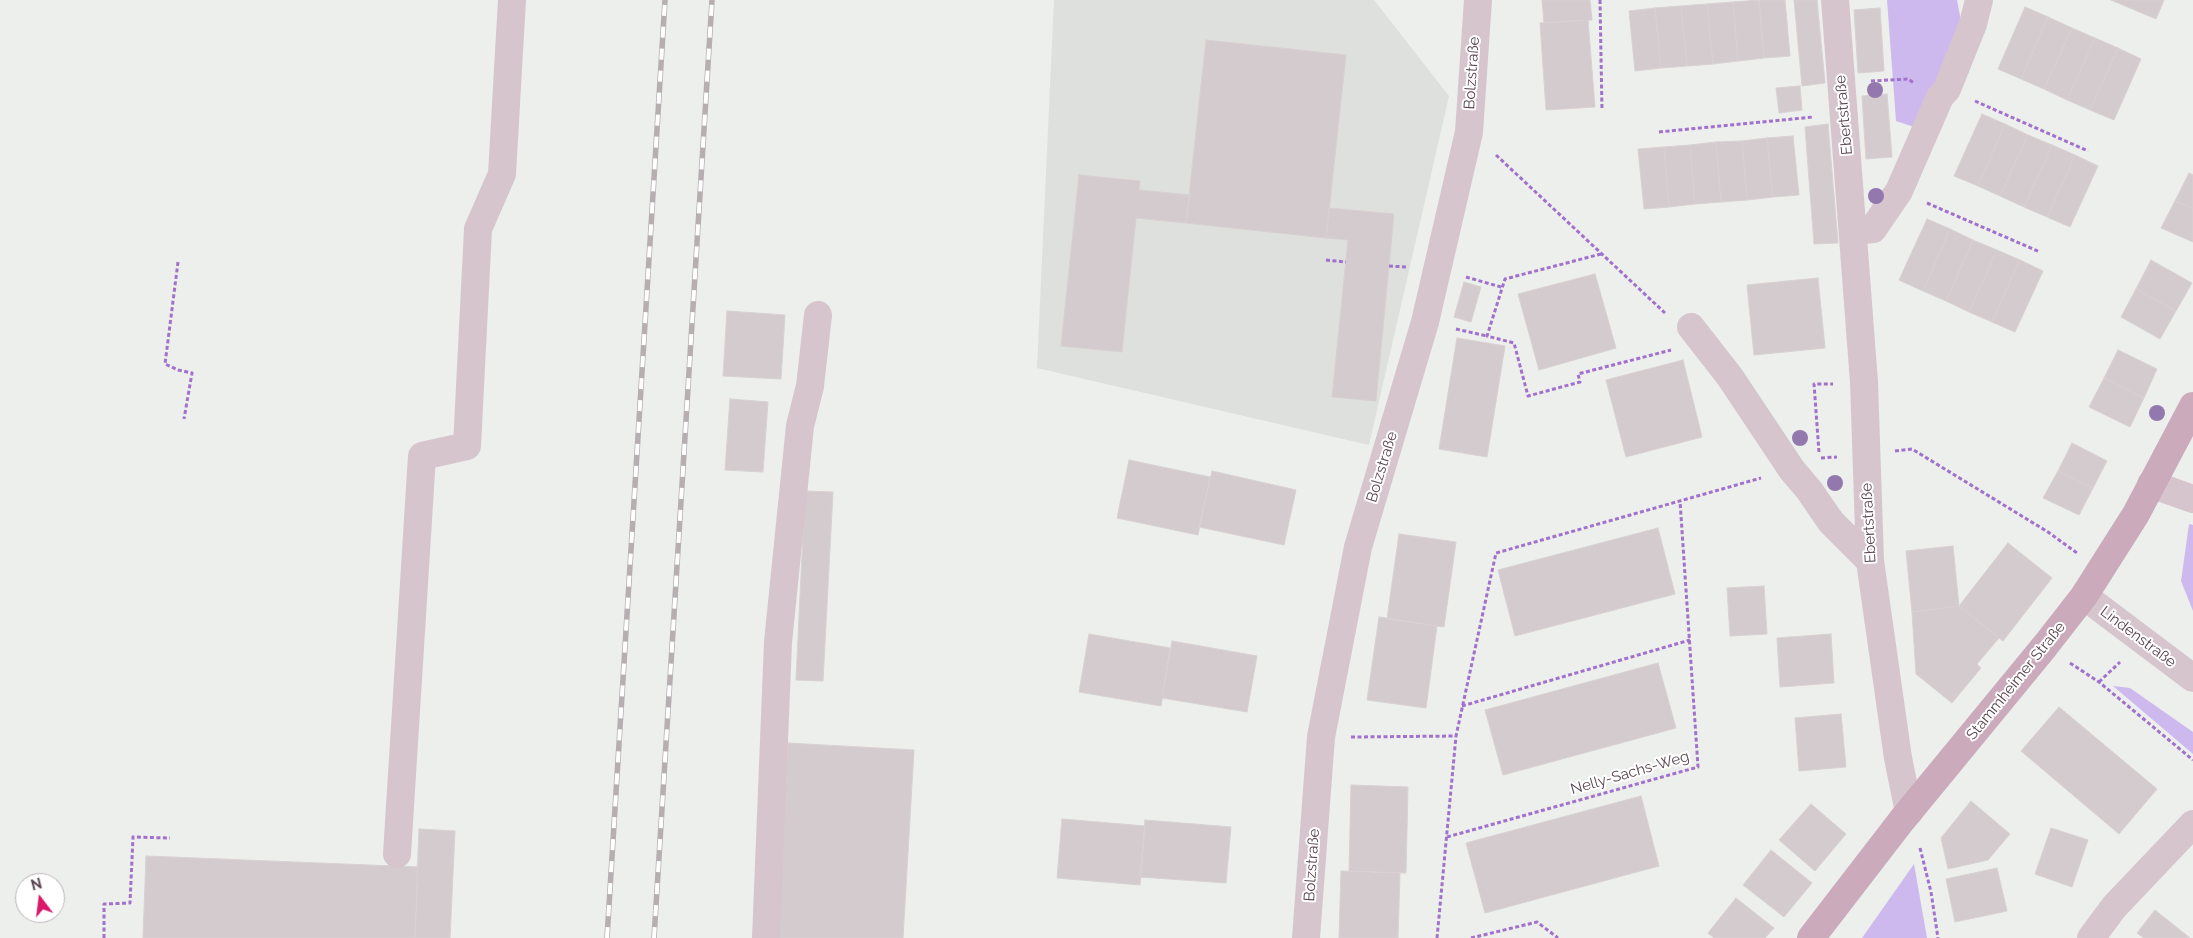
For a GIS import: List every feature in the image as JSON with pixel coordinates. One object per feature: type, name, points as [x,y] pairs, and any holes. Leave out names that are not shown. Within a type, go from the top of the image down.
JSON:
[{"type":"main road","name":"Stammheimer Straße","points":[[1811,938],[1909,812],[2084,596],[2136,514],[2193,406]]},
{"type":"street","points":[[397,854],[422,456],[466,446],[478,229],[502,174],[512,0]]},
{"type":"street","name":"Bolzstraße","points":[[1306,938],[1321,737],[1358,547],[1425,322],[1469,132],[1478,0]]},
{"type":"street","name":"Ebertstraße","points":[[1835,0],[1864,382],[1870,561],[1898,758],[1909,812]]},
{"type":"street","points":[[1853,231],[1873,229],[1899,191],[1973,24],[1979,0]]},
{"type":"street","points":[[766,938],[778,642],[800,426],[810,386],[818,315]]},
{"type":"street","points":[[1691,326],[1735,384],[1792,470],[1810,490],[1831,522],[1870,561]]},
{"type":"street","points":[[2151,484],[2193,499]]},
{"type":"street","name":"Lindenstraße","points":[[2084,596],[2193,678]]},
{"type":"street","points":[[2091,938],[2114,907],[2193,824]]},
{"type":"path","points":[[1600,0],[1602,110]]},
{"type":"path","points":[[1841,84],[1908,79],[1920,88],[1943,93],[2088,151]]},
{"type":"path","points":[[1659,132],[1844,114]]},
{"type":"path","points":[[1469,132],[1661,310]]},
{"type":"path","points":[[1899,191],[2040,252]]},
{"type":"path","points":[[1601,254],[1504,279],[1487,336],[1514,343],[1528,396],[1580,382],[1578,374],[1662,352]]},
{"type":"path","points":[[1326,260],[1346,262]]},
{"type":"path","points":[[178,262],[165,364],[178,370],[192,373],[184,419]]},
{"type":"path","points":[[1864,382],[1814,384],[1819,458],[1912,449],[2048,532],[2101,570]]},
{"type":"path","points":[[1437,938],[1456,736],[1496,553],[1792,470]]},
{"type":"path","name":"Nelly-Sachs-Weg","points":[[1447,837],[1698,767],[1680,501]]},
{"type":"path","points":[[1462,706],[1690,640]]},
{"type":"path","points":[[2045,646],[2099,682],[2193,760]]},
{"type":"path","points":[[1321,737],[1456,736]]},
{"type":"path","points":[[1909,812],[1931,892],[1938,938]]},
{"type":"path","points":[[104,938],[104,904],[130,903],[133,837],[170,838]]},
{"type":"path","points":[[1471,938],[1537,922],[1558,938]]},
{"type":"shaded area","points":[[1054,0],[1374,0],[1449,96],[1369,445],[1037,368]]},
{"type":"shaded area","points":[[1887,0],[1957,0],[1962,26],[1917,128],[1896,121]]},
{"type":"shaded area","points":[[2189,524],[2193,525],[2193,611],[2181,581]]},
{"type":"shaded area","points":[[2113,686],[2130,688],[2193,732],[2193,754]]},
{"type":"shaded area","points":[[1914,864],[1927,938],[1862,938]]},
{"type":"building","points":[[1542,0],[1590,0],[1592,20],[1544,23]]},
{"type":"building","points":[[1759,0],[1785,0],[1790,56],[1764,58]]},
{"type":"building","points":[[1759,0],[1764,58],[1738,61],[1733,2]]},
{"type":"building","points":[[1794,0],[1817,0],[1825,83],[1802,86]]},
{"type":"building","points":[[2111,0],[2164,0],[2156,19]]},
{"type":"building","points":[[1733,2],[1738,61],[1713,64],[1707,4]]},
{"type":"building","points":[[1707,4],[1713,64],[1687,66],[1681,6]]},
{"type":"building","points":[[1681,6],[1687,66],[1661,68],[1655,8]]},
{"type":"building","points":[[2025,7],[2048,17],[2021,79],[1998,69]]},
{"type":"building","points":[[1655,8],[1661,68],[1635,71],[1629,11]]},
{"type":"building","points":[[1880,8],[1884,71],[1858,73],[1854,10]]},
{"type":"building","points":[[2048,17],[2072,28],[2044,89],[2021,79]]},
{"type":"building","points":[[1588,20],[1595,107],[1546,110],[1540,23]]},
{"type":"building","points":[[2072,28],[2095,38],[2067,100],[2044,89]]},
{"type":"building","points":[[2095,38],[2118,48],[2090,110],[2067,100]]},
{"type":"building","points":[[1206,40],[1346,55],[1326,238],[1186,223]]},
{"type":"building","points":[[2118,48],[2141,59],[2114,120],[2090,110]]},
{"type":"building","points":[[1800,86],[1802,110],[1779,113],[1776,88]]},
{"type":"building","points":[[1887,94],[1892,157],[1866,159],[1862,96]]},
{"type":"building","points":[[1982,114],[2005,124],[1978,186],[1954,176]]},
{"type":"building","points":[[1828,124],[1838,243],[1814,244],[1805,127]]},
{"type":"building","points":[[2005,124],[2028,135],[2000,196],[1978,186]]},
{"type":"building","points":[[2028,135],[2052,145],[2024,207],[2000,196]]},
{"type":"building","points":[[1793,136],[1799,195],[1773,197],[1767,138]]},
{"type":"building","points":[[1767,138],[1773,197],[1747,200],[1742,141]]},
{"type":"building","points":[[1742,141],[1747,200],[1721,202],[1716,142]]},
{"type":"building","points":[[1716,142],[1721,202],[1695,204],[1690,145]]},
{"type":"building","points":[[1690,145],[1695,204],[1669,207],[1664,147]]},
{"type":"building","points":[[2052,145],[2075,155],[2047,217],[2024,207]]},
{"type":"building","points":[[1664,147],[1669,207],[1644,209],[1638,149]]},
{"type":"building","points":[[2075,155],[2098,166],[2070,227],[2047,217]]},
{"type":"building","points":[[2189,173],[2193,175],[2193,209],[2175,201]]},
{"type":"building","points":[[1079,175],[1140,181],[1139,190],[1190,195],[1186,223],[1136,218],[1122,352],[1061,346]]},
{"type":"building","points":[[2175,201],[2193,209],[2193,242],[2161,228]]},
{"type":"building","points":[[1329,208],[1394,214],[1376,401],[1332,397],[1348,240],[1326,238]]},
{"type":"building","points":[[1927,219],[1950,229],[1923,291],[1899,280]]},
{"type":"building","points":[[1950,229],[1973,240],[1946,301],[1923,291]]},
{"type":"building","points":[[1973,240],[1997,250],[1969,312],[1946,301]]},
{"type":"building","points":[[1997,250],[2020,260],[1992,322],[1969,312]]},
{"type":"building","points":[[2020,260],[2043,271],[2015,332],[1992,322]]},
{"type":"building","points":[[2151,260],[2192,283],[2176,311],[2136,289]]},
{"type":"building","points":[[1595,274],[1616,348],[1539,370],[1518,294]]},
{"type":"building","points":[[1818,278],[1825,348],[1754,355],[1747,285]]},
{"type":"building","points":[[1464,282],[1481,287],[1471,322],[1454,317]]},
{"type":"building","points":[[2136,289],[2176,311],[2160,339],[2121,317]]},
{"type":"building","points":[[727,311],[785,315],[781,379],[723,376]]},
{"type":"building","points":[[1457,338],[1505,346],[1487,457],[1439,449]]},
{"type":"building","points":[[2118,350],[2157,369],[2144,398],[2104,378]]},
{"type":"building","points":[[1683,360],[1702,437],[1626,457],[1606,380]]},
{"type":"building","points":[[2104,378],[2144,398],[2130,427],[2089,407]]},
{"type":"building","points":[[730,399],[768,402],[763,472],[725,470]]},
{"type":"building","points":[[2072,443],[2107,461],[2093,488],[2058,471]]},
{"type":"building","points":[[1129,460],[1210,477],[1198,535],[1117,518]]},
{"type":"building","points":[[1212,471],[1296,490],[1284,545],[1199,527]]},
{"type":"building","points":[[2058,471],[2093,488],[2079,515],[2043,498]]},
{"type":"building","points":[[805,491],[833,492],[823,681],[796,680]]},
{"type":"building","points":[[1658,528],[1675,594],[1515,636],[1498,570]]},
{"type":"building","points":[[1399,534],[1456,542],[1444,627],[1387,619]]},
{"type":"building","points":[[2008,543],[2052,578],[2003,641],[1959,606]]},
{"type":"building","points":[[1953,546],[1959,606],[1912,612],[1906,551]]},
{"type":"building","points":[[1764,586],[1767,634],[1730,636],[1727,588]]},
{"type":"building","points":[[1959,606],[1999,638],[1977,664],[1981,668],[1952,703],[1916,674],[1912,612]]},
{"type":"building","points":[[1379,617],[1437,626],[1426,708],[1367,700]]},
{"type":"building","points":[[1089,634],[1170,648],[1161,706],[1079,692]]},
{"type":"building","points":[[1831,634],[1834,683],[1780,687],[1777,638]]},
{"type":"building","points":[[1172,641],[1257,656],[1247,712],[1162,698]]},
{"type":"building","points":[[1658,663],[1676,728],[1503,775],[1485,710]]},
{"type":"building","points":[[2059,707],[2157,789],[2119,834],[2021,751]]},
{"type":"building","points":[[1841,714],[1846,767],[1799,771],[1795,718]]},
{"type":"building","points":[[788,743],[914,750],[903,938],[777,938]]},
{"type":"building","points":[[1351,785],[1408,787],[1406,873],[1349,871]]},
{"type":"building","points":[[1641,796],[1659,866],[1485,913],[1466,843]]},
{"type":"building","points":[[1971,801],[2010,834],[1988,860],[1948,869],[1941,838]]},
{"type":"building","points":[[1811,804],[1846,834],[1815,871],[1779,840]]},
{"type":"building","points":[[1062,819],[1145,826],[1140,885],[1057,878]]},
{"type":"building","points":[[1145,820],[1231,827],[1226,883],[1140,877]]},
{"type":"building","points":[[2051,828],[2088,840],[2072,887],[2035,874]]},
{"type":"building","points":[[419,829],[455,831],[450,938],[415,938]]},
{"type":"building","points":[[1771,850],[1812,883],[1784,917],[1743,885]]},
{"type":"building","points":[[146,856],[418,867],[415,938],[143,938]]},
{"type":"building","points":[[1997,868],[2007,911],[1955,922],[1946,879]]},
{"type":"building","points":[[1341,871],[1400,873],[1398,938],[1339,938]]},
{"type":"building","points":[[1736,898],[1774,928],[1765,938],[1714,938],[1708,933]]},
{"type":"building","points":[[2155,910],[2190,938],[2144,938],[2137,933]]},
{"type":"railway","points":[[607,938],[665,0]]},
{"type":"railway","points":[[654,938],[712,0]]}]
